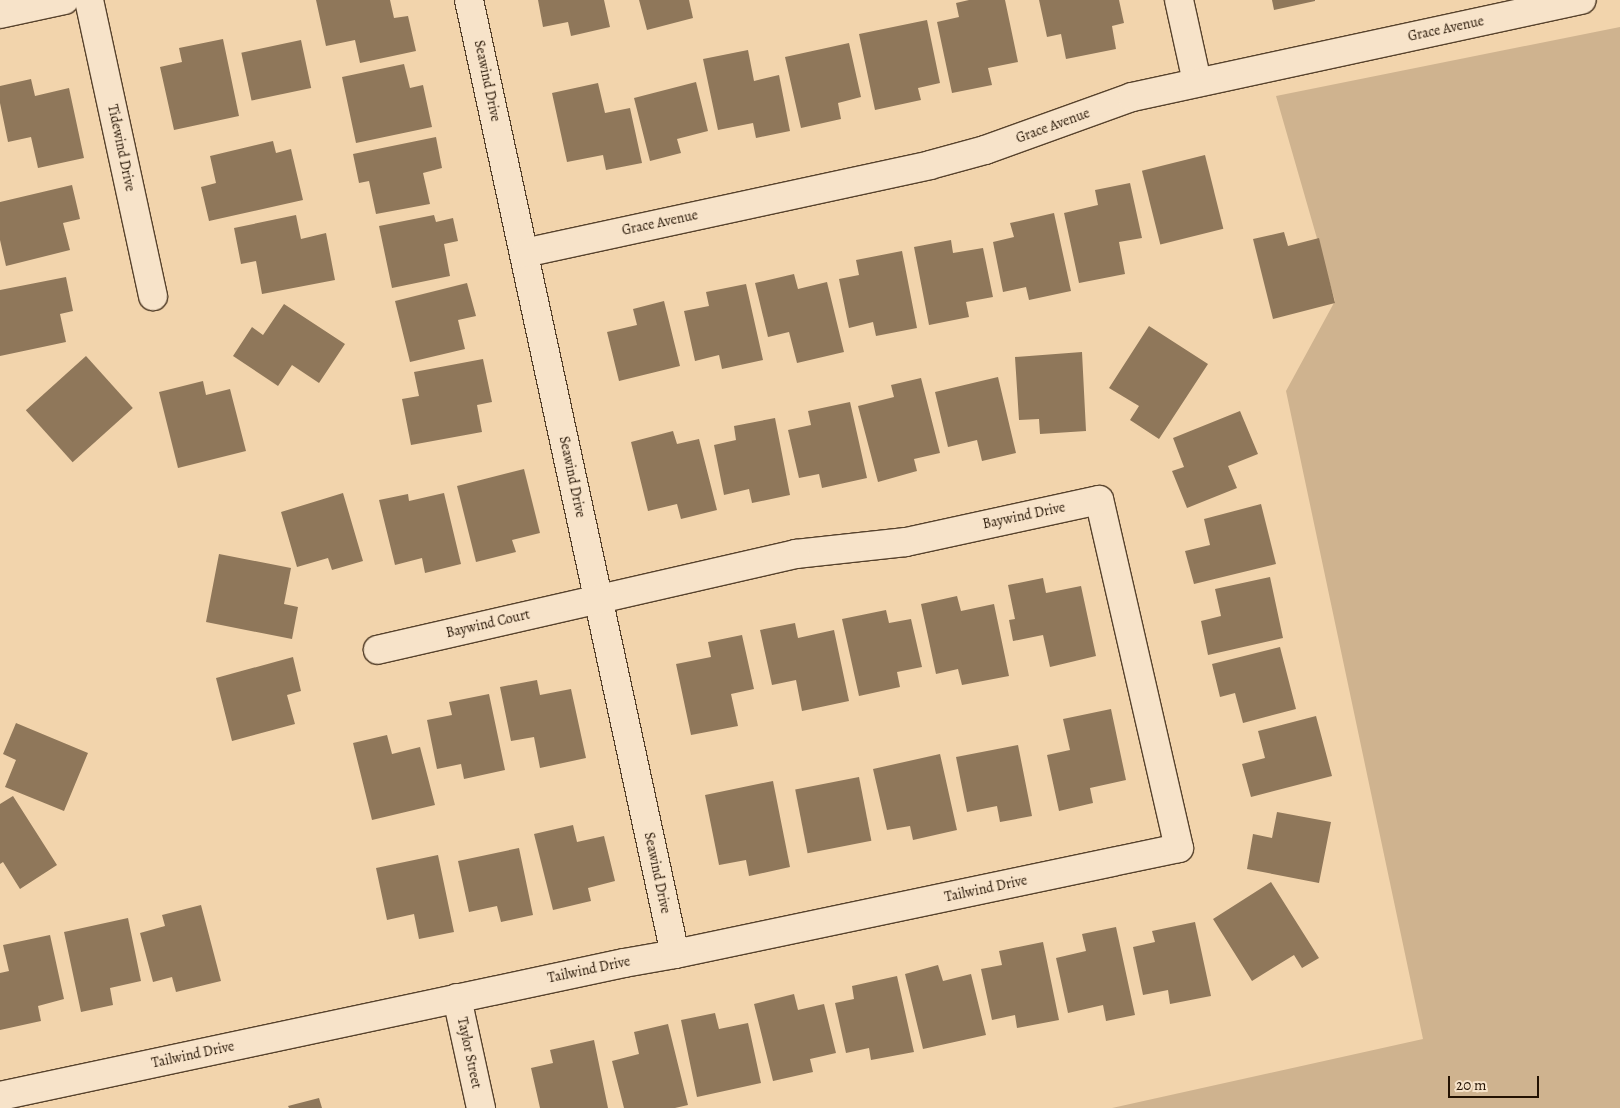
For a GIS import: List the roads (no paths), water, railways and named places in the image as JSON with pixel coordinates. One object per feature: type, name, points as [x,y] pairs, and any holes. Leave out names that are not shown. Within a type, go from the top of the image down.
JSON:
[{"type":"street","points":[[0,14],[64,0]]},
{"type":"street","name":"Tidewind Drive","points":[[89,0],[153,296]]},
{"type":"street","name":"Seawind Drive","points":[[469,0],[675,954]]},
{"type":"street","points":[[1179,0],[1197,82]]},
{"type":"street","name":"Grace Avenue","points":[[524,253],[930,165],[985,150],[1132,97],[1537,5],[1582,0]]},
{"type":"street","name":"Baywind Drive","points":[[598,599],[796,554],[906,542],[1099,500],[1179,848]]},
{"type":"street","name":"Baywind Court","points":[[378,650],[598,599]]},
{"type":"street","name":"Tailwind Drive","points":[[0,1096],[457,998],[1179,848]]},
{"type":"street","name":"Taylor Street","points":[[457,998],[481,1108]]}]
